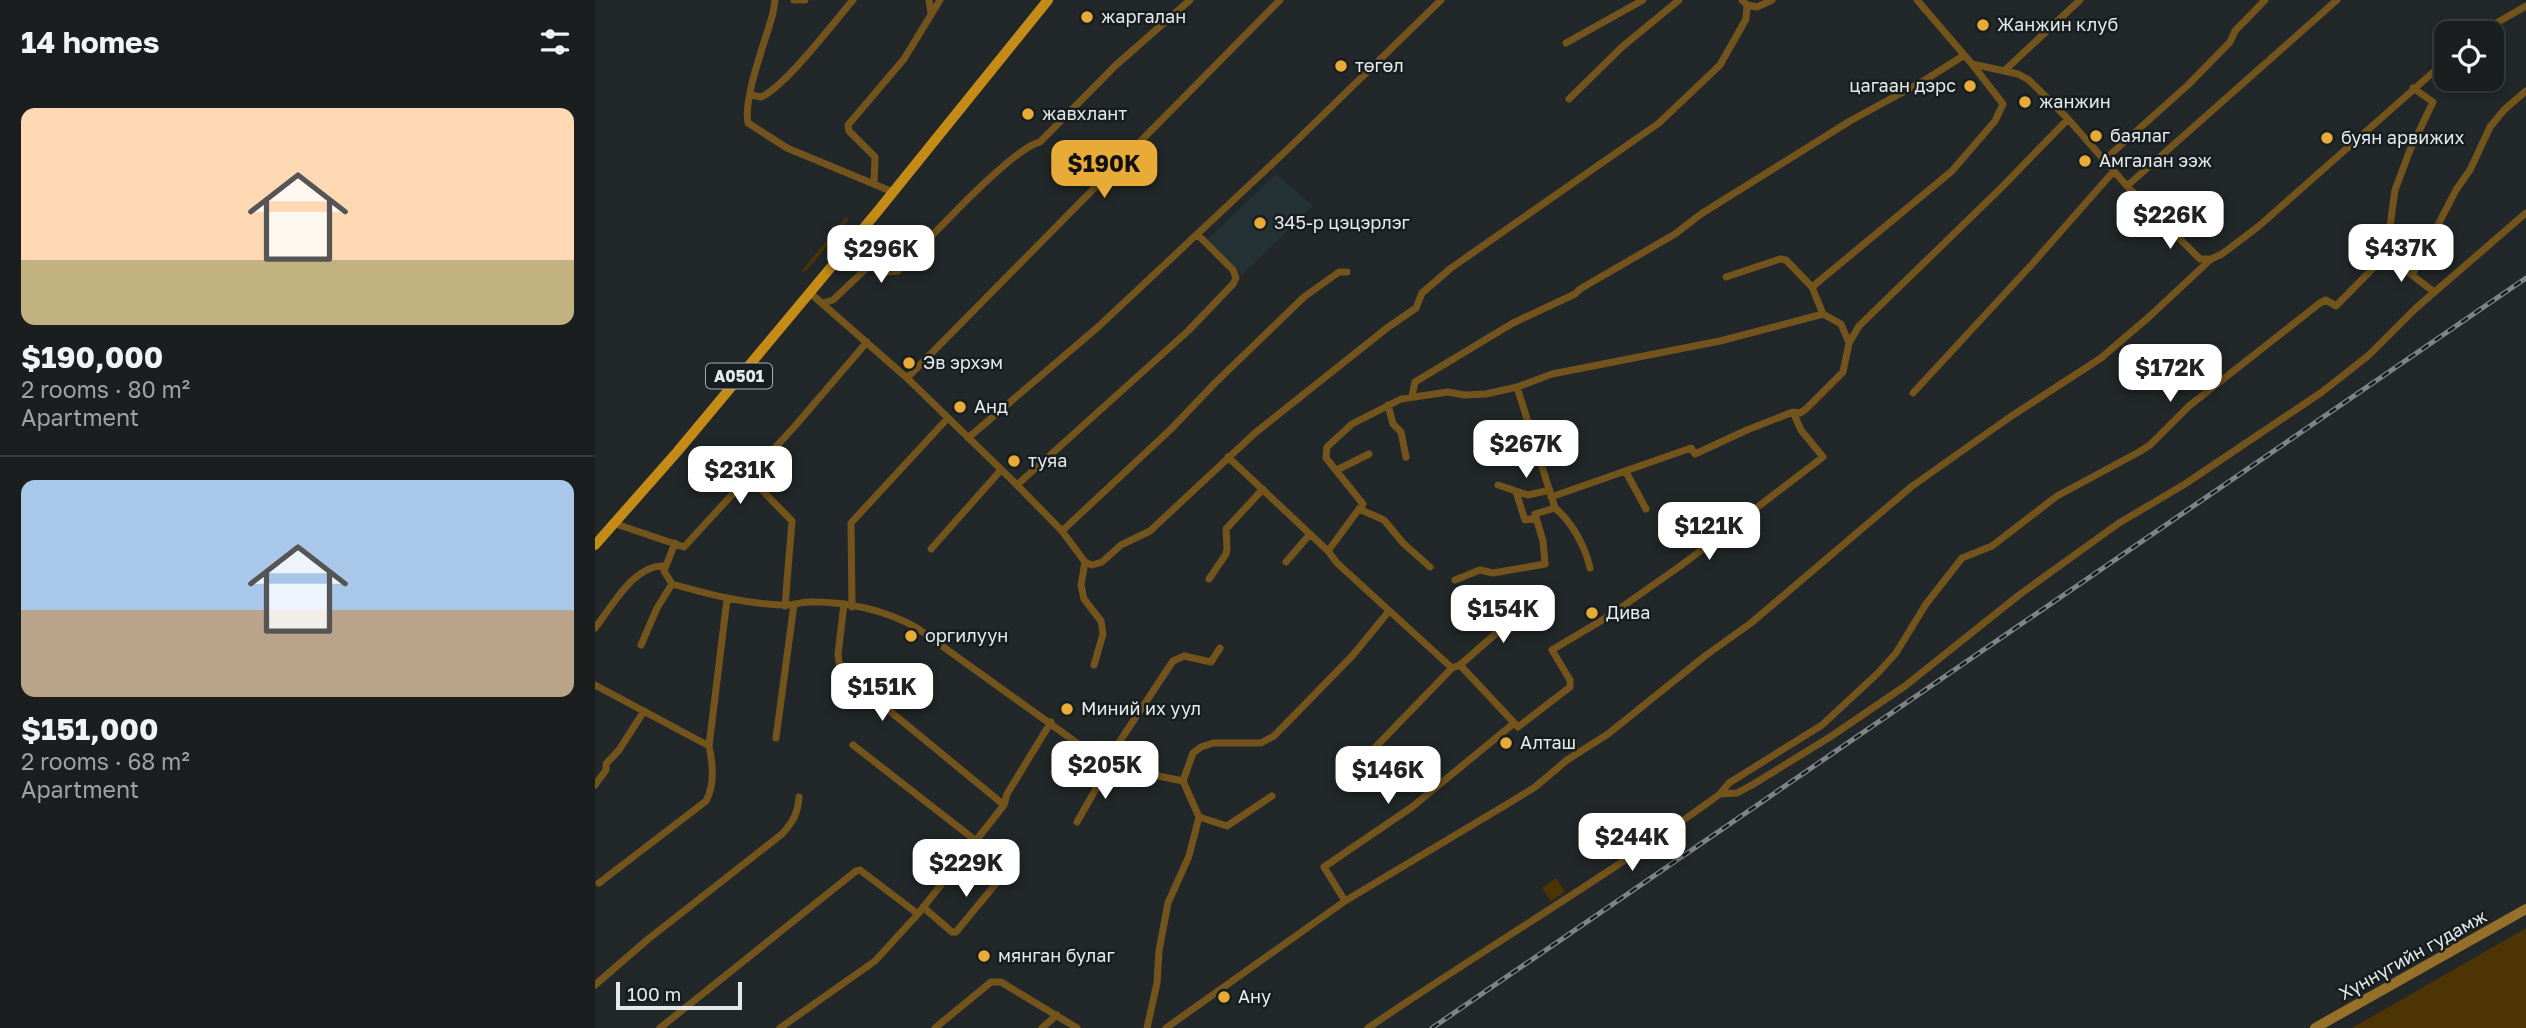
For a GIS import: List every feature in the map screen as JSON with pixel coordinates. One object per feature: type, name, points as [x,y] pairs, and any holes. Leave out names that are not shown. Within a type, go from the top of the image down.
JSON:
[{"type":"highway","name":"A0501","points":[[595,545],[677,452],[1048,0]]},
{"type":"main road","name":"Хүннүгийн гудамж","points":[[2315,1028],[2526,909]]},
{"type":"street","points":[[775,0],[747,119],[754,129],[803,156],[874,182],[893,192]]},
{"type":"street","points":[[794,0],[805,0]]},
{"type":"street","points":[[751,95],[761,97],[781,82],[853,0]]},
{"type":"street","points":[[929,0],[931,14]]},
{"type":"street","points":[[874,182],[875,157],[849,131],[848,125],[904,59],[940,0]]},
{"type":"street","points":[[823,303],[834,300],[871,264],[887,272],[898,271],[993,176],[1030,144],[1039,142],[1116,65],[1190,0]]},
{"type":"street","points":[[907,378],[1280,0]]},
{"type":"street","points":[[968,438],[1098,327],[1441,0]]},
{"type":"street","points":[[1566,43],[1643,0]]},
{"type":"street","points":[[1569,99],[1622,47],[1679,0]]},
{"type":"street","points":[[809,292],[907,378],[1017,485],[1062,531],[1085,562],[1092,565],[1102,562],[1121,545],[1150,531],[1282,410],[1416,308],[1422,293],[1451,268],[1659,123],[1720,65],[1746,19],[1745,2],[1761,7],[1772,0]]},
{"type":"street","points":[[1812,288],[1952,171],[1995,121],[2003,104],[1917,0]]},
{"type":"street","points":[[2004,71],[2080,0]]},
{"type":"street","points":[[2103,161],[2187,85],[2265,0]]},
{"type":"street","points":[[2127,186],[2337,0]]},
{"type":"street","points":[[2500,21],[2526,6]]},
{"type":"street","points":[[1412,396],[1415,382],[1513,323],[1575,294],[1675,234],[1701,214],[1850,121],[1925,80],[1963,55]]},
{"type":"street","points":[[1972,64],[2018,74],[2029,80],[2068,119],[2113,172],[2186,248],[2200,259],[2222,254],[2259,226],[2434,71]]},
{"type":"street","points":[[1368,1028],[1470,959],[1617,866],[1720,794],[1729,783],[1831,718],[1887,664],[1926,604],[1962,558],[1992,547],[2057,496],[2139,453],[2189,406],[2320,303],[2326,300],[2336,306],[2386,255],[2395,190],[2433,102],[2413,88]]},
{"type":"street","points":[[2412,275],[2456,190],[2470,170],[2490,127],[2526,91]]},
{"type":"street","points":[[1498,485],[1528,495],[1551,494],[1626,472],[1691,448],[1695,454],[1747,430],[1793,412],[1806,410],[1843,372],[1849,343],[1859,326],[2068,119]]},
{"type":"street","points":[[1913,393],[2113,172]]},
{"type":"street","points":[[1720,794],[1737,793],[1830,737],[1905,686],[2019,595],[2108,531],[2185,484],[2333,384],[2369,355],[2434,292],[2526,213]]},
{"type":"street","points":[[1017,485],[1188,331],[1233,284],[1236,278],[1233,270],[1197,234]]},
{"type":"street","points":[[2386,255],[2434,292]]},
{"type":"street","points":[[1166,1028],[1345,901],[1518,798],[1567,760],[1608,734],[1762,614],[1911,486],[2101,358],[2211,258]]},
{"type":"street","points":[[1727,277],[1780,259],[1786,260],[1812,288],[1823,314],[1841,324],[1849,343]]},
{"type":"street","points":[[1062,531],[1171,429],[1304,297],[1339,272],[1347,272]]},
{"type":"street","points":[[1328,551],[1363,504],[1326,458],[1327,447],[1352,424],[1388,405],[1412,396],[1448,392],[1464,395],[1486,394],[1517,387],[1552,374],[1720,341],[1823,314]]},
{"type":"street","points":[[613,523],[684,547],[795,426],[867,342]]},
{"type":"street","points":[[1517,387],[1555,508],[1570,525],[1587,555],[1590,568]]},
{"type":"street","points":[[1388,405],[1393,424],[1401,432],[1406,457]]},
{"type":"street","points":[[1460,665],[1518,727],[1570,687],[1570,680],[1552,650],[1611,614],[1683,564],[1822,457],[1801,430],[1793,412]]},
{"type":"street","points":[[947,419],[851,523],[848,606],[838,654],[840,670],[1004,805]]},
{"type":"street","points":[[1336,470],[1369,454]]},
{"type":"street","points":[[1228,457],[1328,551],[1336,563],[1452,668]]},
{"type":"street","points":[[931,549],[1000,471]]},
{"type":"street","points":[[1626,472],[1646,509]]},
{"type":"street","points":[[748,477],[792,522],[785,606]]},
{"type":"street","points":[[1209,579],[1226,554],[1226,529],[1263,489]]},
{"type":"street","points":[[1516,492],[1525,520],[1536,518]]},
{"type":"street","points":[[1455,580],[1480,570],[1493,573],[1545,564],[1543,541],[1535,514],[1555,508]]},
{"type":"street","points":[[1359,509],[1384,520],[1430,567]]},
{"type":"street","points":[[1286,562],[1310,534]]},
{"type":"street","points":[[675,542],[664,566],[665,575],[672,584],[727,599],[785,606],[810,602],[895,615],[1051,722],[1109,766],[1183,781]]},
{"type":"street","points":[[1085,562],[1081,585],[1084,599],[1101,621],[1103,634],[1094,665]]},
{"type":"street","points":[[595,628],[635,579],[651,566],[664,566]]},
{"type":"street","points":[[641,645],[657,608],[672,584]]},
{"type":"street","points":[[599,883],[706,801],[711,790],[709,747],[727,599]]},
{"type":"street","points":[[776,738],[794,604]]},
{"type":"street","points":[[1147,1028],[1157,983],[1159,951],[1168,903],[1189,856],[1199,817],[1183,781],[1193,753],[1213,743],[1261,743],[1273,736],[1353,655],[1389,611]]},
{"type":"street","points":[[1365,758],[1452,668],[1460,665],[1500,630],[1493,613]]},
{"type":"street","points":[[1076,822],[1109,766],[1118,744],[1173,661],[1184,656],[1210,662],[1220,648]]},
{"type":"street","points":[[595,685],[709,747]]},
{"type":"street","points":[[595,785],[606,770],[606,764],[619,750],[644,711]]},
{"type":"street","points":[[780,1028],[875,961],[920,910],[1004,805],[1007,794],[1051,722]]},
{"type":"street","points":[[1345,901],[1324,867],[1412,807],[1513,724]]},
{"type":"street","points":[[853,745],[975,840]]},
{"type":"street","points":[[1199,817],[1227,827],[1272,796]]},
{"type":"street","points":[[595,985],[647,940],[782,834],[793,823],[799,809],[799,797]]},
{"type":"street","points":[[660,1028],[856,871],[860,870],[952,932],[956,932],[1008,869]]},
{"type":"street","points":[[935,1028],[992,982],[1000,982],[1077,1028]]},
{"type":"street","points":[[1042,1028],[1057,1015]]},
{"type":"shaded area","name":"345-р цэцэрлэг","points":[[1276,174],[1313,206],[1242,275],[1207,240]]},
{"type":"shaded area","points":[[846,217],[846,223],[806,271],[801,272]]},
{"type":"shaded area","points":[[1556,878],[1565,892],[1551,901],[1542,888]]},
{"type":"shaded area","points":[[2526,928],[2526,1028],[2352,1028]]},
{"type":"railway","points":[[1432,1028],[2526,278]]},
{"type":"place","name":"жаргалан","points":[[1087,17]]},
{"type":"place","name":"Жанжин клуб","points":[[1983,25]]},
{"type":"place","name":"төгөл","points":[[1341,66]]},
{"type":"place","name":"цагаан дэрс","points":[[1970,86]]},
{"type":"place","name":"жанжин","points":[[2025,102]]},
{"type":"place","name":"жавхлант","points":[[1028,114]]},
{"type":"place","name":"баялаг","points":[[2096,136]]},
{"type":"place","name":"буян арвижих","points":[[2327,138]]},
{"type":"place","name":"Амгалан ээж","points":[[2085,161]]},
{"type":"place","name":"345-р цэцэрлэг","points":[[1260,223]]},
{"type":"place","name":"Эв эрхэм","points":[[909,363]]},
{"type":"place","name":"Анд","points":[[960,407]]},
{"type":"place","name":"туяа","points":[[1014,461]]},
{"type":"place","name":"Дива","points":[[1592,613]]},
{"type":"place","name":"оргилуун","points":[[911,636]]},
{"type":"place","name":"Миний их уул","points":[[1067,709]]},
{"type":"place","name":"Алташ","points":[[1506,743]]},
{"type":"place","name":"мянган булаг","points":[[984,956]]},
{"type":"place","name":"Ану","points":[[1224,997]]}]
